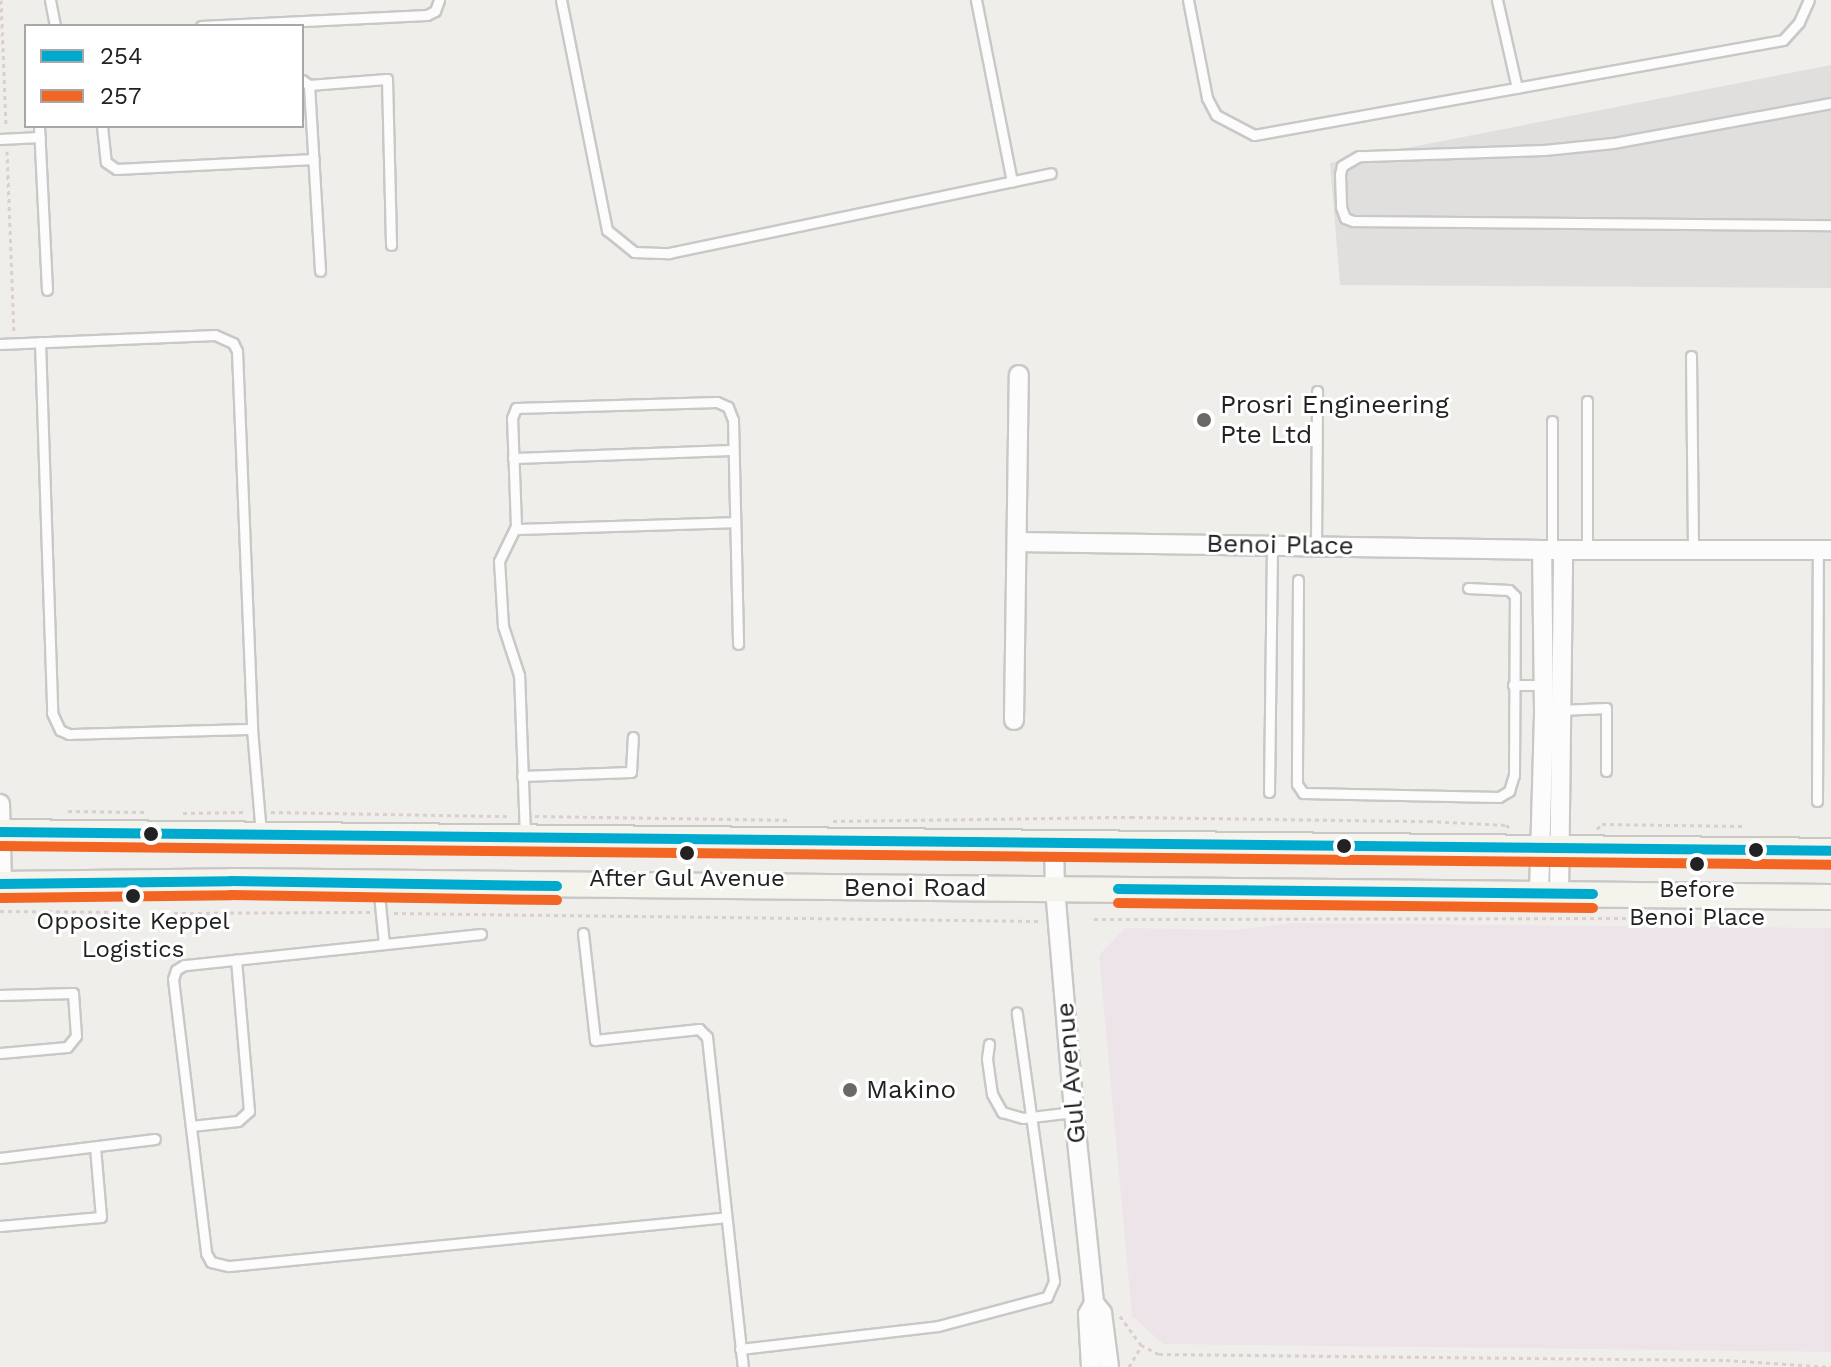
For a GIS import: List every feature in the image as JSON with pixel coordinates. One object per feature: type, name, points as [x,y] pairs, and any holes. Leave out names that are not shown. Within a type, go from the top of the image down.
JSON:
[{"type":"main road","name":"Benoi Road","points":[[0,832],[260,823],[1054,843],[1831,851]]},
{"type":"main road","name":"Benoi Road","points":[[1,884],[231,881],[1831,897]]},
{"type":"street","points":[[1014,720],[1019,375]]},
{"type":"street","name":"Benoi Place","points":[[1017,542],[1552,550],[1825,550]]},
{"type":"street","points":[[1549,894],[1552,550]]},
{"type":"street","points":[[0,804],[1,884]]},
{"type":"street","name":"Gul Avenue","points":[[1054,843],[1055,889],[1074,1112],[1094,1303],[1102,1313],[1109,1367]]},
{"type":"street","name":"Gul Avenue","points":[[1091,1367],[1088,1314],[1094,1303]]},
{"type":"lane","points":[[50,0],[55,24]]},
{"type":"lane","points":[[242,24],[427,15],[435,11],[439,0]]},
{"type":"lane","points":[[561,0],[607,230],[634,252],[669,253],[1051,173]]},
{"type":"lane","points":[[976,0],[1012,181]]},
{"type":"lane","points":[[1188,0],[1207,98],[1216,115],[1254,135],[1783,40],[1799,22],[1809,0]]},
{"type":"lane","points":[[1497,0],[1517,88]]},
{"type":"lane","points":[[320,271],[306,83],[387,79],[391,245]]},
{"type":"lane","points":[[1831,103],[1613,143],[1544,150],[1359,156],[1342,166],[1340,174],[1341,207],[1345,218],[1353,221],[1831,225]]},
{"type":"lane","points":[[39,128],[47,290]]},
{"type":"lane","points":[[102,128],[106,162],[116,169],[314,159]]},
{"type":"lane","points":[[3,139],[40,137]]},
{"type":"lane","points":[[0,344],[215,335],[233,343],[237,351],[252,729],[260,823]]},
{"type":"lane","points":[[40,342],[52,713],[60,730],[69,734],[252,729]]},
{"type":"lane","points":[[1691,356],[1693,549]]},
{"type":"lane","points":[[1316,545],[1317,391]]},
{"type":"lane","points":[[1587,401],[1587,549]]},
{"type":"lane","points":[[525,828],[519,675],[503,626],[499,561],[515,529],[513,414],[516,408],[723,404],[731,412],[738,644]]},
{"type":"lane","points":[[1552,421],[1552,550]]},
{"type":"lane","points":[[513,458],[733,450]]},
{"type":"lane","points":[[515,529],[735,522]]},
{"type":"lane","points":[[1269,792],[1272,545]]},
{"type":"lane","points":[[1817,801],[1825,550]]},
{"type":"lane","points":[[1298,580],[1297,784],[1303,793],[1499,797],[1509,791],[1514,775],[1515,596],[1509,590],[1468,588]]},
{"type":"lane","points":[[1513,685],[1553,684]]},
{"type":"lane","points":[[1553,710],[1606,708],[1606,771]]},
{"type":"lane","points":[[522,776],[631,772],[633,737]]},
{"type":"lane","points":[[378,884],[384,944]]},
{"type":"lane","points":[[583,933],[595,1040],[704,1031],[713,1084],[743,1367]]},
{"type":"lane","points":[[481,934],[184,965],[174,975],[206,1253],[211,1262],[219,1266],[726,1217]]},
{"type":"lane","points":[[191,1126],[238,1121],[249,1111],[236,960]]},
{"type":"lane","points":[[0,995],[73,993],[76,1036],[67,1047],[0,1053]]},
{"type":"lane","points":[[740,1349],[938,1326],[1047,1297],[1054,1281],[1017,1013]]},
{"type":"lane","points":[[989,1044],[990,1085],[998,1109],[1016,1117],[1074,1112]]},
{"type":"lane","points":[[0,1158],[155,1139]]},
{"type":"lane","points":[[0,1226],[101,1217],[95,1147]]},
{"type":"path","points":[[1,0],[3,139],[14,343]]},
{"type":"path","points":[[55,811],[144,812]]},
{"type":"path","points":[[179,813],[260,823],[525,828],[793,820]]},
{"type":"path","points":[[825,824],[837,819],[1131,817],[1429,821],[1506,825],[1514,831]]},
{"type":"path","points":[[1591,834],[1602,824],[1743,826]]},
{"type":"path","points":[[0,911],[124,912]]},
{"type":"path","points":[[174,913],[1038,921]]},
{"type":"path","points":[[1094,919],[1679,918]]},
{"type":"path","points":[[1094,1303],[1108,1302],[1141,1345],[1159,1354],[1726,1360],[1831,1367]]},
{"type":"path","points":[[1129,1367],[1141,1345]]},
{"type":"shaded area","points":[[1831,65],[1831,288],[1340,285],[1330,163]]},
{"type":"shaded area","points":[[1293,923],[1831,928],[1831,1352],[1163,1344],[1132,1316],[1099,955],[1125,928],[1236,930]]},
{"type":"transit line","name":"254","points":[[0,832],[1831,851]]},
{"type":"transit line","name":"257","points":[[0,846],[1831,865]]},
{"type":"transit line","name":"254","points":[[0,884],[231,881],[557,886]]},
{"type":"transit line","name":"254","points":[[1118,889],[1593,894]]},
{"type":"transit line","name":"257","points":[[0,898],[231,895],[557,900]]},
{"type":"transit line","name":"257","points":[[1118,903],[1593,908]]},
{"type":"place","name":"Prosri Engineering Pte Ltd","points":[[1204,420]]},
{"type":"place","name":"After Gul Avenue","points":[[687,853]]},
{"type":"place","name":"Before Benoi Place","points":[[1697,864]]},
{"type":"place","name":"Opposite Keppel Logistics","points":[[133,896]]},
{"type":"place","name":"Makino","points":[[850,1090]]}]
